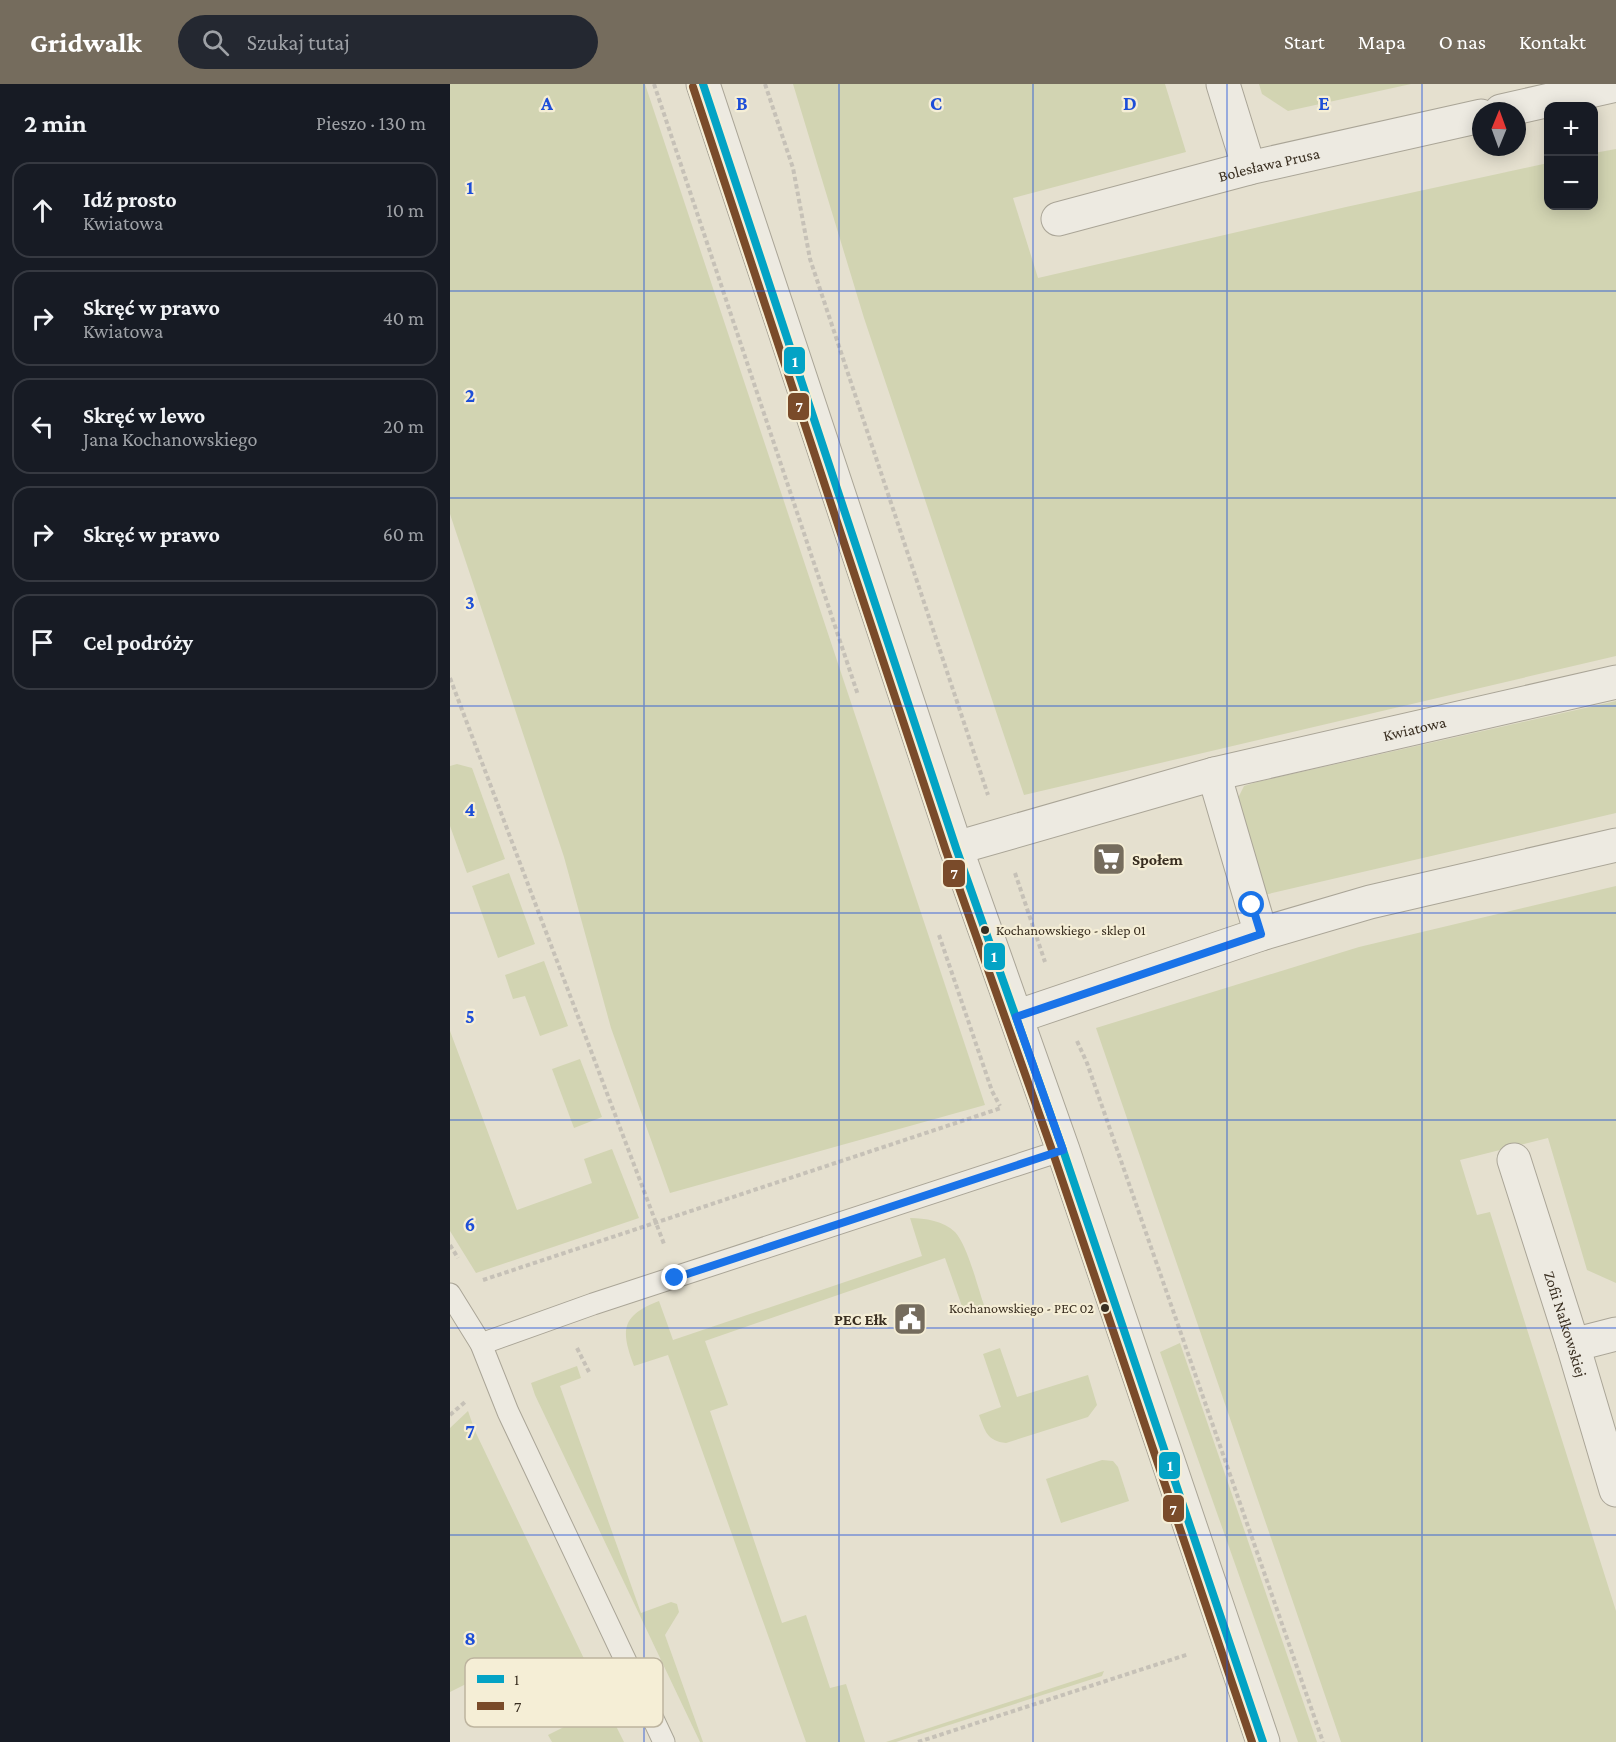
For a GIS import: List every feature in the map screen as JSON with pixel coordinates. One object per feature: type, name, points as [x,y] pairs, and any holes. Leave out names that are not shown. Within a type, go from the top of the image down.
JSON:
[{"type":"street","points":[[703,84],[956,849],[1063,1150],[1263,1742]]},
{"type":"street","points":[[1223,84],[1249,168]]},
{"type":"street","points":[[1526,105],[1616,85]]},
{"type":"street","name":"Bolesława Prusa","points":[[1058,219],[1249,168],[1472,118]]},
{"type":"street","name":"Kwiatowa","points":[[956,849],[1214,774],[1616,682]]},
{"type":"street","points":[[1214,774],[1261,934]]},
{"type":"street","points":[[1016,1017],[1261,934],[1370,902],[1616,845]]},
{"type":"street","name":"Zofii Nałkowskiej","points":[[1514,1160],[1616,1490]]},
{"type":"street","points":[[1573,1345],[1616,1334]]},
{"type":"lane","points":[[481,1344],[593,1304],[1063,1150]]},
{"type":"lane","points":[[450,1294],[481,1344],[508,1412],[624,1658]]},
{"type":"lane","points":[[657,1727],[664,1742]]},
{"type":"path","points":[[765,84],[793,168],[810,259],[989,797]]},
{"type":"path","points":[[450,678],[657,1222],[675,1278]]},
{"type":"path","points":[[1012,866],[1047,967]]},
{"type":"path","points":[[1074,1035],[1087,1063],[1323,1742]]},
{"type":"path","points":[[473,1283],[1001,1108]]},
{"type":"path","points":[[918,1742],[1196,1652]]},
{"type":"green space","points":[[450,84],[645,84],[985,1105],[670,1193],[611,1028],[564,857],[450,514]]},
{"type":"green space","points":[[793,84],[1165,84],[1186,152],[1013,198],[1038,278],[1544,164],[1544,210],[1598,210],[1598,152],[1616,149],[1616,656],[1024,795],[864,318]]},
{"type":"green space","points":[[1259,84],[1411,84],[1288,111],[1262,94]]},
{"type":"green space","points":[[1616,701],[1616,813],[1264,895],[1238,798],[1244,786]]},
{"type":"green space","points":[[457,764],[472,768],[505,859],[467,873],[450,826],[450,766]]},
{"type":"green space","points":[[509,873],[535,944],[498,958],[472,886]]},
{"type":"green space","points":[[1616,886],[1616,1283],[1587,1270],[1548,1138],[1460,1160],[1477,1215],[1490,1212],[1616,1611],[1616,1742],[1341,1742],[1096,1028],[1359,947]]},
{"type":"green space","points":[[544,961],[568,1026],[540,1036],[525,996],[513,999],[505,975]]},
{"type":"green space","points":[[450,1031],[517,1210],[592,1183],[584,1159],[612,1149],[639,1218],[476,1273],[450,1231]]},
{"type":"green space","points":[[580,1059],[602,1117],[574,1128],[552,1069]]},
{"type":"green space","points":[[910,1218],[934,1221],[955,1232],[968,1257],[985,1308],[965,1315],[945,1258],[705,1341],[728,1405],[710,1411],[782,1623],[806,1615],[830,1688],[846,1684],[865,1742],[806,1742],[668,1355],[634,1366],[627,1343],[627,1326],[637,1313],[659,1301],[673,1340],[922,1256]]},
{"type":"green space","points":[[1180,1343],[1317,1742],[1298,1742],[1160,1352]]},
{"type":"green space","points":[[1000,1348],[1017,1397],[1088,1375],[1097,1405],[1088,1417],[1006,1443],[995,1440],[985,1430],[979,1415],[1001,1407],[983,1354]]},
{"type":"green space","points":[[577,1366],[581,1378],[560,1386],[641,1613],[671,1602],[677,1604],[679,1612],[665,1635],[703,1742],[700,1742],[663,1664],[663,1658],[660,1658],[531,1383]]},
{"type":"green space","points":[[468,1411],[475,1431],[584,1658],[465,1658],[465,1684],[450,1692],[450,1428]]},
{"type":"green space","points":[[1102,1460],[1113,1461],[1118,1467],[1129,1501],[1061,1523],[1046,1479]]},
{"type":"green space","points":[[1104,1671],[1102,1676],[896,1742],[886,1742]]},
{"type":"green space","points":[[564,1727],[616,1727],[624,1742],[552,1742],[548,1735]]},
{"type":"transit line","name":"1","points":[[703,84],[956,848],[1063,1150],[1263,1742]]},
{"type":"transit line","name":"7","points":[[693,87],[946,851],[1053,1153],[1252,1742]]},
{"type":"place","name":"Społem","points":[[1109,859]]},
{"type":"place","name":"Kochanowskiego - sklep 01","points":[[985,930]]},
{"type":"place","name":"Kochanowskiego - PEC 02","points":[[1105,1308]]},
{"type":"place","name":"PEC Ełk","points":[[910,1319]]},
{"type":"route","points":[[675,1278],[1063,1150],[1016,1017],[1261,934],[1252,905]]}]
